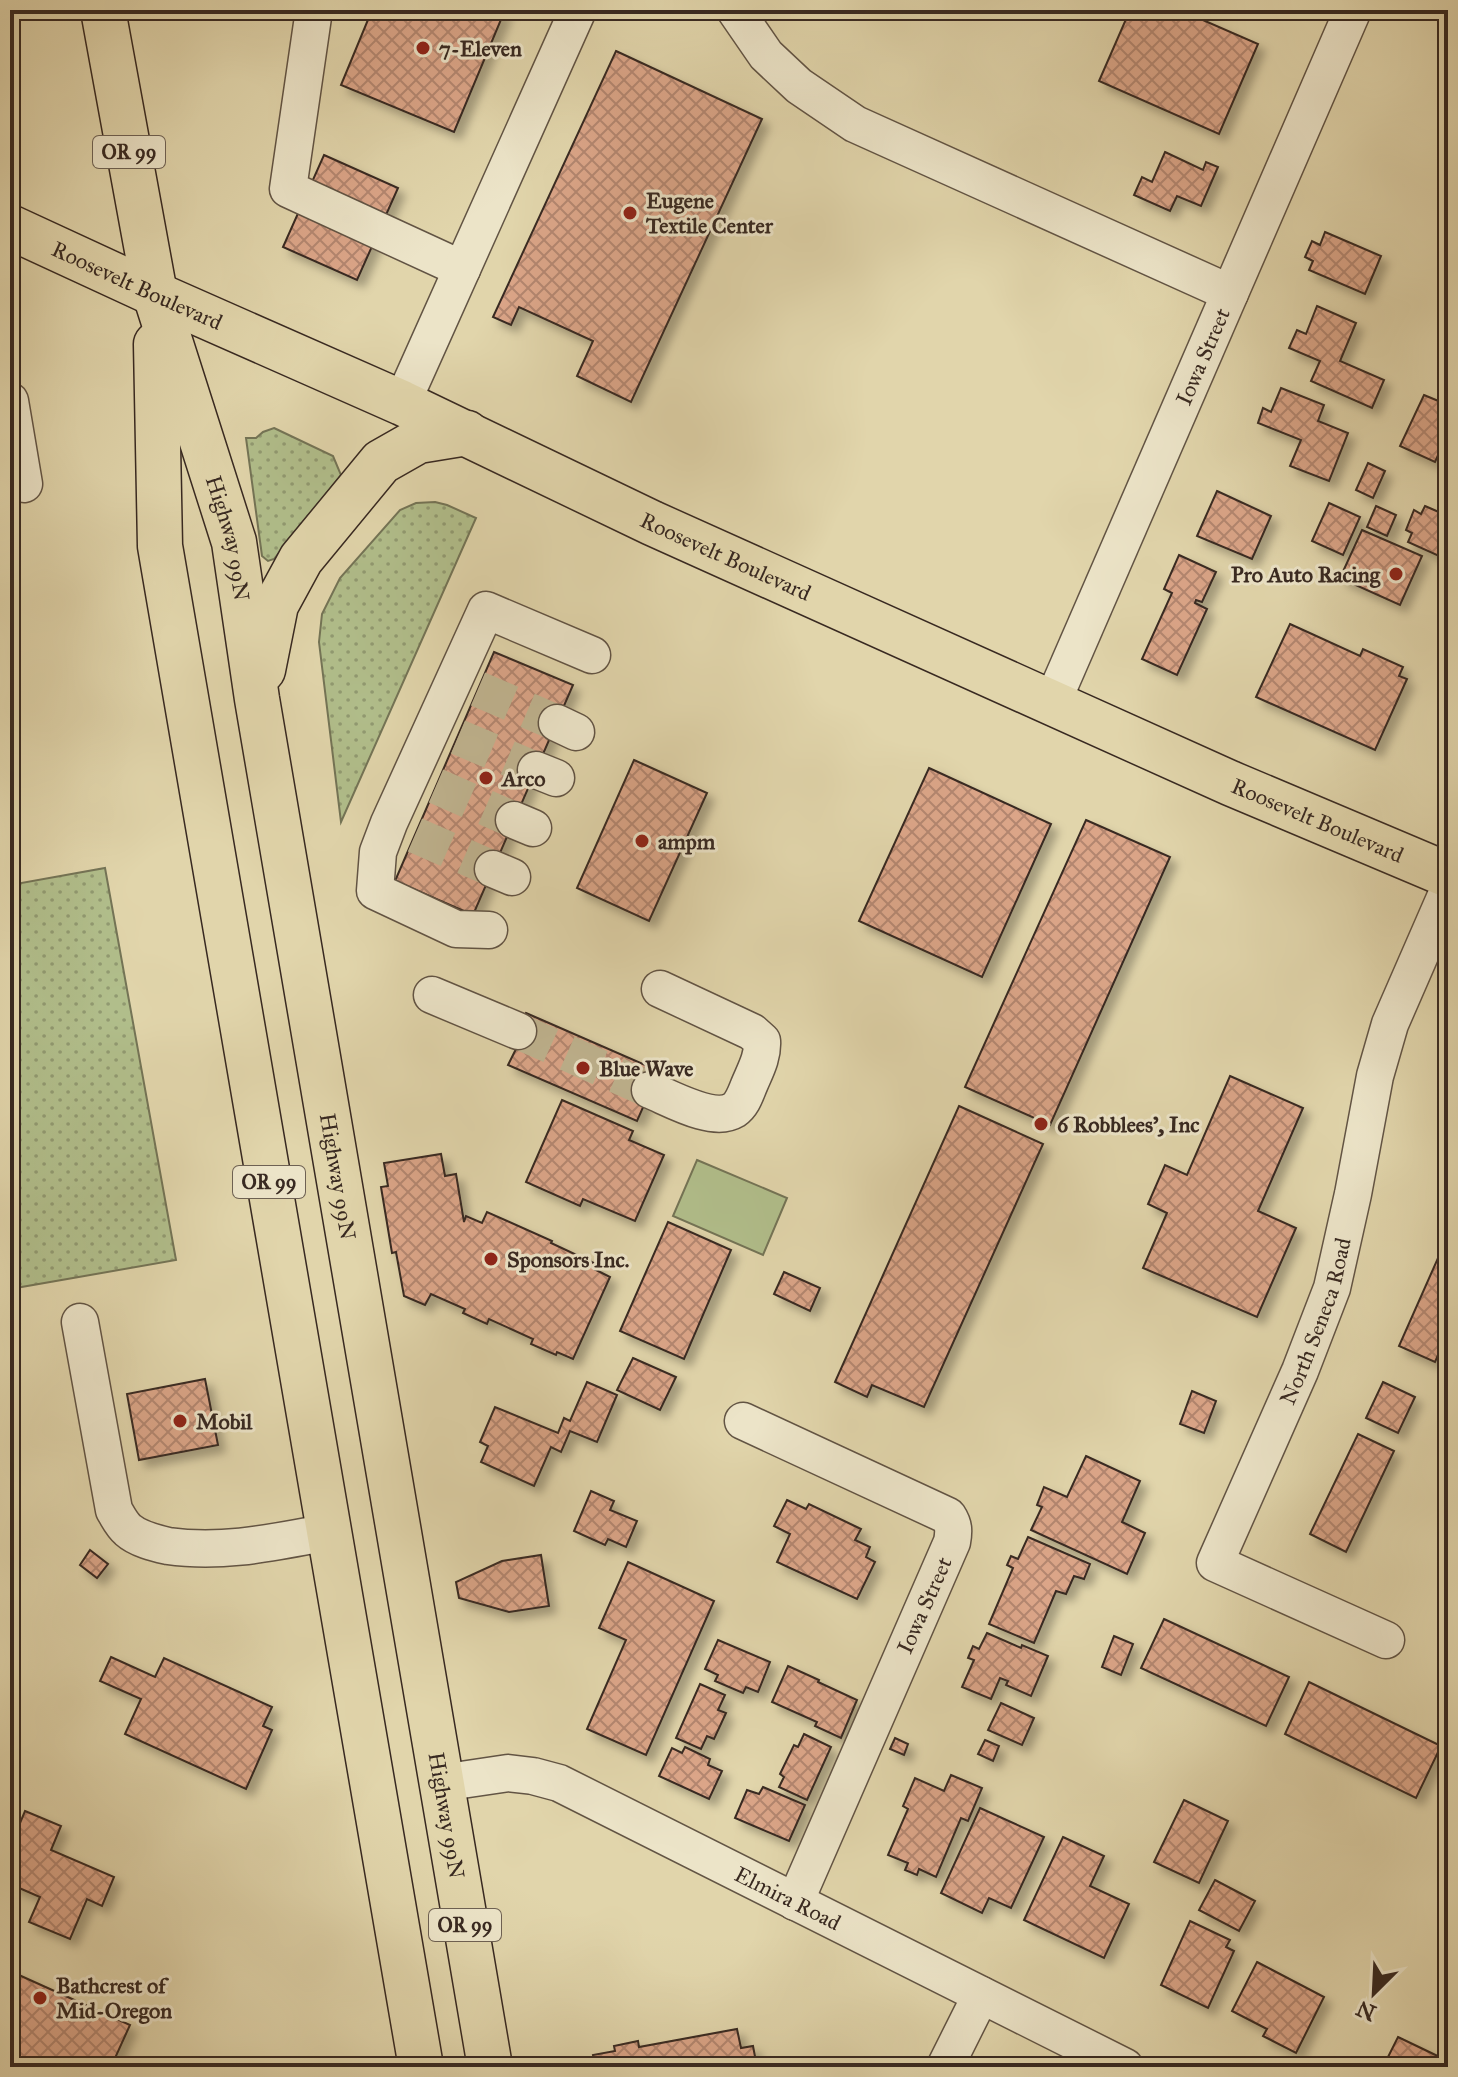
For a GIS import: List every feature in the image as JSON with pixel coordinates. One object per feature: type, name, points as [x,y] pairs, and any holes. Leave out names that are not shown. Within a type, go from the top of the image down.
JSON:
[{"type":"main road","name":"Highway 99N","points":[[103,10],[155,294],[234,542],[257,699],[490,2067]]},
{"type":"main road","name":"Roosevelt Boulevard","points":[[10,227],[402,403],[652,523],[1230,783],[1448,875]]},
{"type":"main road","name":"Highway 99N","points":[[155,294],[160,546],[421,2067]]},
{"type":"main road","points":[[257,699],[276,605],[301,559],[381,462],[418,441],[467,433]]},
{"type":"street","points":[[314,10],[288,189],[462,269]]},
{"type":"street","points":[[402,403],[578,10]]},
{"type":"street","points":[[735,10],[777,66],[799,86],[855,124],[1230,293]]},
{"type":"street","name":"Iowa Street","points":[[1052,703],[1353,10]]},
{"type":"street","points":[[10,401],[24,484]]},
{"type":"street","points":[[489,930],[456,929],[375,891],[378,852],[402,829],[466,684],[486,610],[592,655]]},
{"type":"street","name":"North Seneca Road","points":[[1386,1640],[1215,1563],[1300,1371],[1332,1288],[1375,1076],[1386,1037],[1448,891]]},
{"type":"street","points":[[650,1090],[695,1109],[716,1114],[733,1111],[742,1102],[763,1052],[762,1041],[752,1032],[660,989]]},
{"type":"street","points":[[432,995],[518,1031]]},
{"type":"street","points":[[80,1322],[114,1510],[129,1532],[157,1544],[215,1550],[329,1532]]},
{"type":"street","name":"Iowa Street","points":[[743,1421],[948,1516],[954,1531],[952,1542],[795,1902]]},
{"type":"street","name":"Elmira Road","points":[[441,1783],[508,1773],[559,1783],[1125,2067]]},
{"type":"street","points":[[945,2067],[981,1995]]},
{"type":"green space","points":[[274,428],[333,456],[341,475],[274,559],[268,561],[262,556],[246,438],[256,438]]},
{"type":"green space","points":[[435,502],[476,518],[341,822],[319,642],[322,614],[340,578],[400,510],[416,503]]},
{"type":"green space","points":[[105,868],[176,1260],[10,1289],[10,885]]},
{"type":"green space","points":[[697,1160],[787,1198],[763,1255],[673,1216]]},
{"type":"building","name":"7-Eleven","points":[[372,10],[505,10],[454,132],[341,85]]},
{"type":"building","points":[[1130,10],[1180,10],[1258,44],[1219,134],[1099,81]]},
{"type":"building","name":"Eugene Textile Center","points":[[616,51],[762,119],[631,402],[577,376],[593,341],[519,307],[511,325],[493,317]]},
{"type":"building","points":[[1165,152],[1203,170],[1206,162],[1218,167],[1201,206],[1177,196],[1170,211],[1134,195],[1142,177],[1152,182]]},
{"type":"building","points":[[324,155],[398,188],[357,280],[283,247]]},
{"type":"building","points":[[1325,232],[1381,256],[1365,294],[1309,270],[1313,261],[1305,257],[1312,241],[1320,245]]},
{"type":"building","points":[[1317,306],[1356,323],[1340,361],[1384,380],[1372,408],[1311,381],[1320,361],[1289,348],[1297,330],[1306,334]]},
{"type":"building","points":[[1281,388],[1324,405],[1318,421],[1348,433],[1329,481],[1290,466],[1301,440],[1258,423],[1263,408],[1271,412]]},
{"type":"building","points":[[1424,395],[1448,405],[1448,433],[1435,462],[1400,446]]},
{"type":"building","points":[[1368,463],[1385,471],[1373,498],[1356,490]]},
{"type":"building","points":[[1217,491],[1271,516],[1252,559],[1197,536]]},
{"type":"building","points":[[1329,503],[1360,517],[1343,555],[1312,541]]},
{"type":"building","points":[[1376,506],[1396,515],[1387,536],[1367,527]]},
{"type":"building","points":[[1425,506],[1448,516],[1448,541],[1445,540],[1439,556],[1408,542],[1412,533],[1406,530],[1414,510],[1421,514]]},
{"type":"building","points":[[1362,530],[1422,556],[1400,605],[1340,578]]},
{"type":"building","points":[[1179,555],[1216,572],[1202,602],[1196,600],[1195,603],[1207,609],[1177,675],[1142,659],[1172,593],[1164,589]]},
{"type":"building","points":[[1290,624],[1360,656],[1363,649],[1403,667],[1399,676],[1407,679],[1375,750],[1256,697]]},
{"type":"building","name":"Arco","points":[[494,652],[573,685],[473,915],[395,881]]},
{"type":"building","name":"ampm","points":[[634,760],[707,793],[649,921],[577,888]]},
{"type":"building","points":[[929,768],[1051,824],[982,977],[859,921]]},
{"type":"building","points":[[1086,820],[1170,857],[1050,1125],[965,1087]]},
{"type":"building","name":"Blue Wave","points":[[526,1013],[659,1071],[637,1121],[508,1065],[516,1049],[511,1047]]},
{"type":"building","points":[[1230,1076],[1303,1108],[1258,1211],[1296,1228],[1257,1317],[1143,1268],[1167,1213],[1148,1204],[1165,1165],[1187,1175]]},
{"type":"building","points":[[562,1100],[633,1131],[629,1140],[664,1155],[635,1221],[583,1199],[580,1206],[526,1182]]},
{"type":"building","points":[[959,1106],[1043,1144],[924,1407],[872,1385],[867,1397],[835,1382]]},
{"type":"building","name":"Sponsors Inc.","points":[[441,1154],[445,1176],[456,1174],[464,1222],[466,1216],[482,1223],[487,1212],[596,1264],[594,1269],[610,1277],[573,1359],[531,1344],[533,1339],[489,1319],[487,1324],[463,1313],[465,1309],[431,1294],[425,1305],[404,1296],[396,1252],[392,1253],[381,1187],[388,1186],[384,1163]]},
{"type":"building","points":[[668,1222],[731,1250],[684,1359],[620,1331]]},
{"type":"building","points":[[1446,1240],[1448,1332],[1435,1362],[1399,1346]]},
{"type":"building","points":[[784,1272],[820,1288],[810,1311],[774,1294]]},
{"type":"building","points":[[633,1358],[676,1377],[660,1410],[617,1390]]},
{"type":"building","points":[[205,1379],[218,1445],[139,1460],[127,1394]]},
{"type":"building","points":[[587,1382],[617,1395],[597,1442],[570,1431],[561,1452],[551,1447],[534,1486],[481,1462],[488,1446],[480,1442],[495,1407],[558,1433],[564,1418],[570,1421]]},
{"type":"building","points":[[1383,1382],[1415,1397],[1398,1433],[1366,1418]]},
{"type":"building","points":[[1192,1391],[1216,1401],[1204,1433],[1180,1424]]},
{"type":"building","points":[[1358,1434],[1394,1451],[1346,1552],[1310,1534]]},
{"type":"building","points":[[1086,1456],[1140,1481],[1122,1522],[1145,1533],[1127,1574],[1031,1530],[1042,1507],[1037,1505],[1044,1487],[1067,1497]]},
{"type":"building","points":[[591,1491],[614,1501],[610,1510],[637,1521],[626,1547],[608,1539],[605,1545],[574,1531]]},
{"type":"building","points":[[787,1500],[806,1509],[809,1504],[861,1529],[855,1540],[870,1547],[866,1557],[875,1562],[857,1599],[777,1562],[790,1534],[774,1526]]},
{"type":"building","points":[[1028,1537],[1090,1564],[1084,1579],[1074,1576],[1066,1594],[1056,1591],[1034,1643],[989,1624],[1013,1568],[1007,1565],[1011,1556],[1018,1559]]},
{"type":"building","points":[[90,1550],[108,1564],[97,1578],[80,1565]]},
{"type":"building","points":[[541,1555],[549,1606],[509,1612],[459,1598],[456,1582],[502,1561]]},
{"type":"building","points":[[628,1562],[714,1601],[646,1755],[587,1729],[626,1640],[599,1628]]},
{"type":"building","points":[[1164,1619],[1289,1677],[1266,1726],[1141,1668]]},
{"type":"building","points":[[987,1633],[1048,1656],[1031,1696],[1006,1685],[1008,1681],[1000,1678],[991,1699],[962,1687],[974,1660],[968,1658],[973,1646],[979,1649]]},
{"type":"building","points":[[1114,1636],[1133,1644],[1121,1675],[1102,1667]]},
{"type":"building","points":[[718,1640],[770,1662],[758,1692],[746,1687],[743,1693],[715,1681],[718,1675],[705,1669]]},
{"type":"building","points":[[111,1657],[155,1677],[164,1658],[272,1707],[263,1726],[272,1730],[246,1789],[125,1734],[141,1699],[100,1681]]},
{"type":"building","points":[[788,1666],[857,1700],[841,1738],[815,1726],[817,1722],[772,1702]]},
{"type":"building","points":[[1309,1682],[1441,1746],[1416,1798],[1285,1734]]},
{"type":"building","points":[[700,1684],[725,1695],[718,1710],[726,1713],[714,1739],[707,1736],[701,1749],[676,1738]]},
{"type":"building","points":[[1001,1703],[1034,1718],[1022,1745],[988,1730]]},
{"type":"building","points":[[804,1734],[831,1747],[807,1800],[779,1787],[784,1777],[780,1774],[794,1745],[798,1747]]},
{"type":"building","points":[[895,1738],[908,1744],[904,1755],[890,1749]]},
{"type":"building","points":[[985,1740],[999,1746],[993,1761],[978,1754]]},
{"type":"building","points":[[685,1747],[710,1759],[708,1765],[722,1771],[709,1799],[659,1776],[672,1748],[682,1753]]},
{"type":"building","points":[[951,1775],[982,1788],[968,1821],[961,1818],[936,1877],[919,1869],[917,1875],[905,1870],[908,1863],[888,1855],[908,1809],[903,1806],[915,1778],[944,1791]]},
{"type":"building","points":[[763,1787],[805,1805],[789,1841],[735,1818],[747,1790],[759,1794]]},
{"type":"building","points":[[1184,1800],[1228,1821],[1199,1883],[1154,1862]]},
{"type":"building","points":[[980,1808],[1044,1837],[1011,1908],[989,1898],[982,1913],[941,1893]]},
{"type":"building","points":[[25,1811],[61,1826],[51,1850],[114,1877],[102,1906],[87,1899],[70,1939],[29,1922],[40,1897],[10,1884],[10,1870],[16,1855],[10,1853],[10,1847]]},
{"type":"building","points":[[1063,1837],[1104,1856],[1090,1886],[1129,1904],[1104,1958],[1024,1920]]},
{"type":"building","points":[[1215,1880],[1255,1901],[1239,1931],[1199,1910]]},
{"type":"building","points":[[1190,1921],[1230,1940],[1226,1947],[1234,1951],[1208,2008],[1161,1985]]},
{"type":"building","points":[[1257,1962],[1324,1997],[1296,2053],[1263,2036],[1267,2029],[1232,2011]]},
{"type":"building","name":"Bathcrest of Mid-Oregon","points":[[10,1971],[130,2025],[111,2067],[10,2067]]},
{"type":"building","points":[[737,2029],[741,2048],[753,2046],[757,2067],[595,2067],[593,2055],[615,2051],[614,2046],[638,2041],[639,2047]]},
{"type":"building","points":[[1398,2037],[1448,2061],[1448,2067],[1383,2067]]},
{"type":"tunnel","points":[[478,689],[557,723]]},
{"type":"tunnel","points":[[458,737],[536,770]]},
{"type":"tunnel","points":[[436,786],[514,820]]},
{"type":"tunnel","points":[[415,835],[493,869]]},
{"type":"tunnel","points":[[518,1031],[650,1090]]},
{"type":"place","name":"7-Eleven","points":[[423,48]]},
{"type":"place","name":"Eugene Textile Center","points":[[630,213]]},
{"type":"place","name":"Pro Auto Racing","points":[[1396,574]]},
{"type":"place","name":"Arco","points":[[486,778]]},
{"type":"place","name":"ampm","points":[[642,841]]},
{"type":"place","name":"Blue Wave","points":[[583,1068]]},
{"type":"place","name":"6 Robblees', Inc","points":[[1041,1124]]},
{"type":"place","name":"Sponsors Inc.","points":[[491,1259]]},
{"type":"place","name":"Mobil","points":[[180,1421]]},
{"type":"place","name":"Bathcrest of Mid-Oregon","points":[[40,1998]]}]
